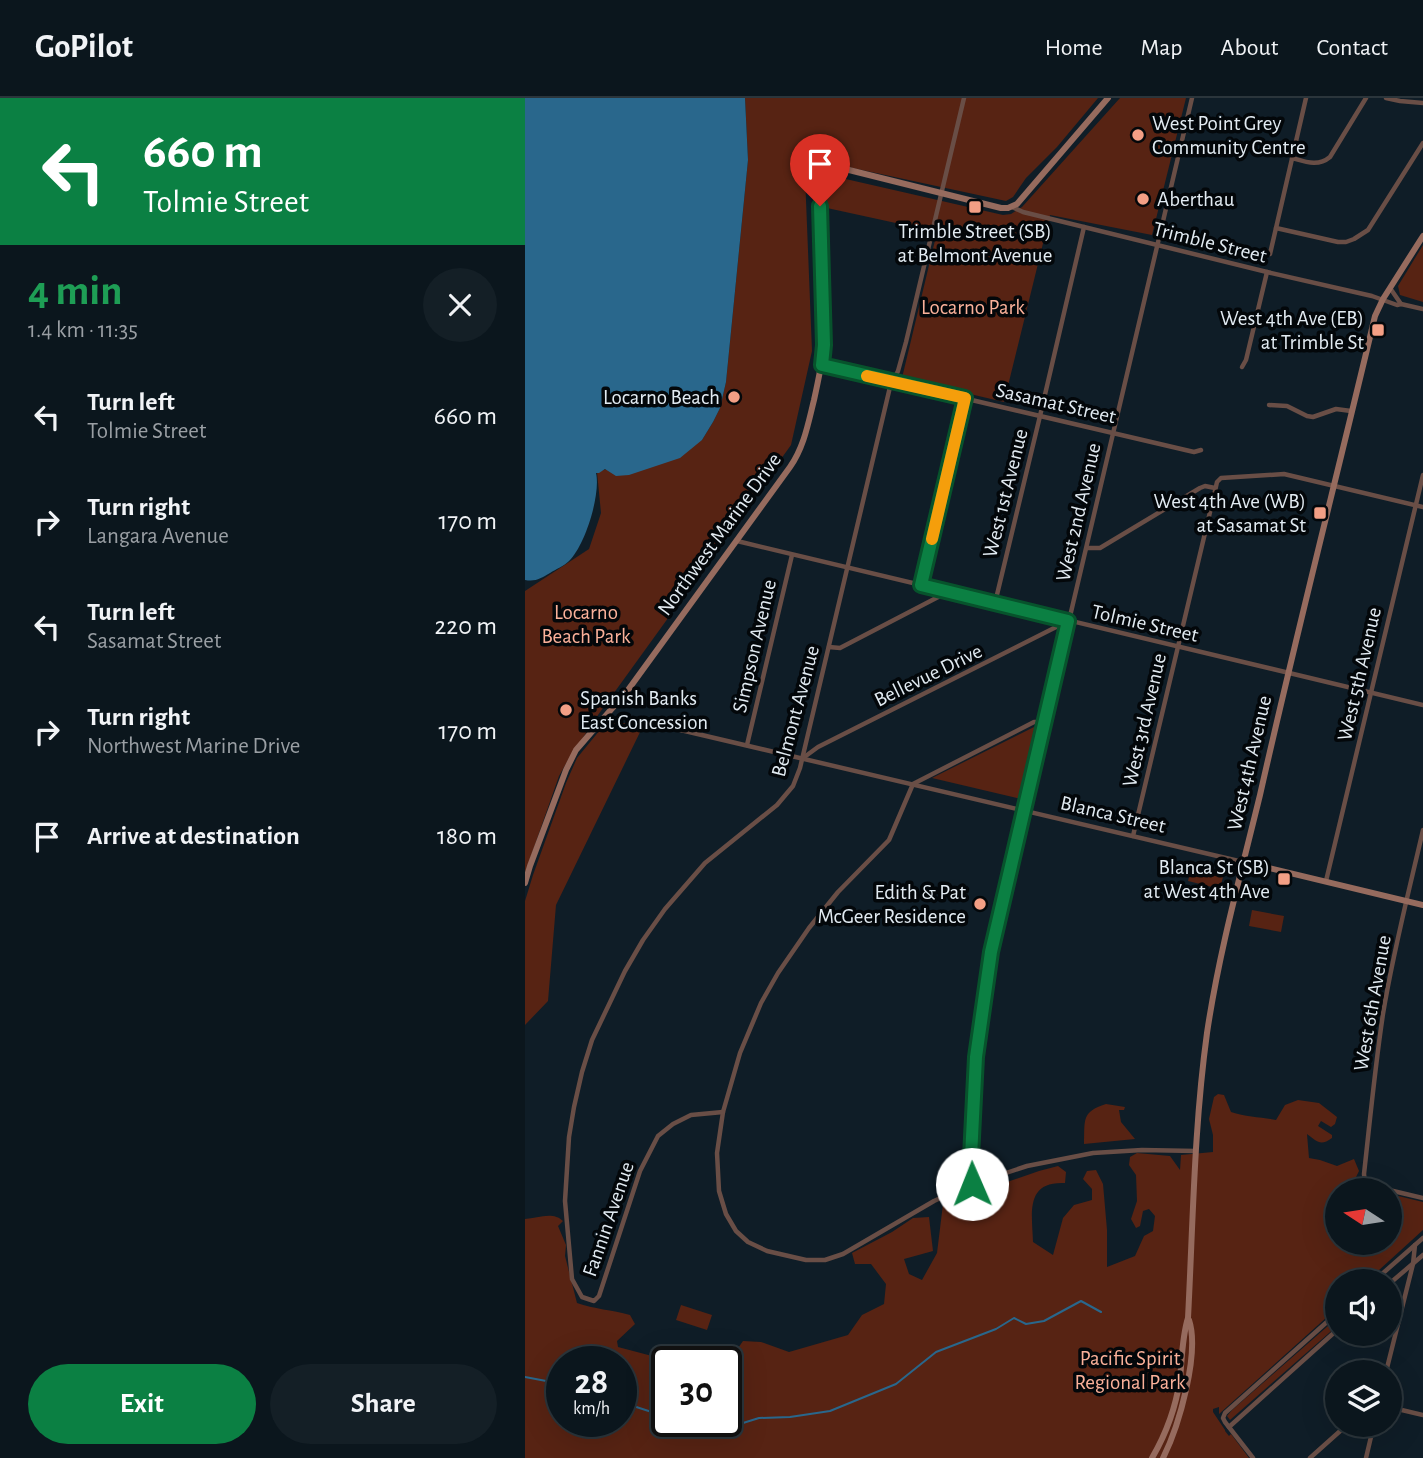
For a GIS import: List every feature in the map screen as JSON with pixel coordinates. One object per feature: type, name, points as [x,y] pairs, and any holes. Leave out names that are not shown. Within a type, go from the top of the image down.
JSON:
[{"type":"main road","points":[[1012,207],[1108,98]]},
{"type":"main road","name":"Northwest Marine Drive","points":[[525,883],[566,770],[576,750],[628,690],[800,452],[822,365],[824,345],[820,184],[825,171],[841,169],[1005,209],[1012,207]]},
{"type":"main road","name":"West 4th Avenue","points":[[1188,1318],[1196,1151],[1210,1017],[1288,673],[1375,316],[1423,236]]},
{"type":"main road","name":"Blanca Street","points":[[1244,862],[1423,905]]},
{"type":"main road","points":[[1152,1458],[1175,1404],[1184,1330],[1188,1318]]},
{"type":"main road","points":[[1163,1458],[1186,1391],[1192,1328],[1188,1318]]},
{"type":"street","name":"Belmont Avenue","points":[[594,1301],[582,1297],[572,1279],[565,1201],[569,1137],[582,1072],[592,1040],[625,971],[665,909],[705,863],[777,805],[793,786],[803,758],[890,387],[898,371],[964,98]]},
{"type":"street","name":"West 2nd Avenue","points":[[972,1184],[970,1177],[976,1057],[991,952],[1192,98]]},
{"type":"street","points":[[1270,254],[1306,98]]},
{"type":"street","points":[[1292,158],[1312,163],[1325,161],[1330,157],[1366,98]]},
{"type":"street","points":[[1386,98],[1423,103]]},
{"type":"street","points":[[1276,228],[1338,242],[1346,242],[1362,235],[1374,223],[1423,142]]},
{"type":"street","name":"Trimble Street","points":[[1012,207],[1023,212],[1383,299],[1397,305],[1423,309]]},
{"type":"street","name":"West 1st Avenue","points":[[995,603],[1084,227]]},
{"type":"street","points":[[1242,367],[1267,272]]},
{"type":"street","points":[[1390,288],[1401,304]]},
{"type":"street","name":"Sasamat Street","points":[[822,365],[1194,452],[1201,450]]},
{"type":"street","points":[[921,585],[965,398]]},
{"type":"street","points":[[1269,405],[1287,406],[1307,416],[1336,409],[1351,411]]},
{"type":"street","points":[[1087,548],[1100,548],[1200,488],[1215,488],[1225,476],[1284,474],[1423,507]]},
{"type":"street","name":"West 5th Avenue","points":[[1326,881],[1423,475]]},
{"type":"street","name":"West 3rd Avenue","points":[[1133,836],[1215,488]]},
{"type":"street","name":"Tolmie Street","points":[[737,541],[1423,705]]},
{"type":"street","name":"Simpson Avenue","points":[[747,745],[792,555]]},
{"type":"street","points":[[829,648],[840,648],[945,592]]},
{"type":"street","name":"Bellevue Drive","points":[[803,758],[817,747],[1068,621]]},
{"type":"street","points":[[1045,722],[1034,722],[913,785],[889,840],[838,892],[778,973],[744,1041],[723,1112],[717,1153],[719,1191],[726,1214],[736,1231],[748,1242],[767,1251],[806,1260],[825,1260],[863,1243],[935,1200],[972,1184],[1027,1166],[1093,1153],[1196,1151]]},
{"type":"street","name":"Blanca Street","points":[[672,728],[1244,862]]},
{"type":"street","name":"West 6th Avenue","points":[[1366,1178],[1383,1017],[1423,830]]},
{"type":"street","name":"Fannin Avenue","points":[[594,1301],[599,1296],[611,1264],[640,1171],[658,1136],[691,1115],[723,1112]]},
{"type":"street","points":[[1402,1193],[1422,1198],[1423,1191]]},
{"type":"street","points":[[1388,1269],[1423,1238]]},
{"type":"street","points":[[1389,1360],[1413,1264],[1415,1245]]},
{"type":"street","points":[[1402,1273],[1423,1255]]},
{"type":"street","points":[[1253,1458],[1223,1418],[1225,1413],[1325,1324]]},
{"type":"street","points":[[1229,1427],[1325,1341]]},
{"type":"street","points":[[1402,1410],[1423,1415]]},
{"type":"street","points":[[1310,1458],[1333,1437]]},
{"type":"street","points":[[1366,1458],[1371,1437]]},
{"type":"green space","name":"Locarno Beach Park","points":[[745,98],[1098,98],[1057,147],[1026,178],[1013,197],[1006,201],[811,159],[805,175],[812,351],[791,445],[568,760],[559,776],[525,873],[525,591],[589,549],[601,513],[597,472],[702,440],[720,408],[726,382],[748,160]]},
{"type":"green space","name":"Locarno Park","points":[[1120,98],[1186,98],[1152,235],[1050,215],[1004,402],[902,378],[937,232],[827,208],[826,189],[829,181],[837,177],[1003,215],[1011,214],[1022,207]]},
{"type":"green space","points":[[1423,245],[1423,302],[1400,295],[1398,286]]},
{"type":"green space","points":[[609,719],[642,728],[556,905],[548,1001],[525,1025],[525,901],[577,758]]},
{"type":"green space","points":[[1038,725],[1021,799],[932,778]]},
{"type":"green space","points":[[1192,865],[1224,873],[1220,889],[1188,881]]},
{"type":"green space","points":[[1252,910],[1284,916],[1281,932],[1249,926]]},
{"type":"green space","name":"Pacific Spirit Regional Park","points":[[1218,1094],[1224,1095],[1231,1112],[1276,1120],[1285,1105],[1298,1100],[1319,1103],[1337,1117],[1331,1127],[1321,1121],[1318,1126],[1332,1135],[1328,1141],[1319,1142],[1307,1134],[1309,1158],[1337,1166],[1354,1159],[1359,1171],[1356,1178],[1325,1178],[1325,1255],[1396,1255],[1380,1269],[1325,1269],[1325,1319],[1219,1414],[1219,1407],[1213,1409],[1225,1431],[1229,1436],[1231,1434],[1249,1458],[525,1458],[525,1219],[555,1216],[563,1221],[558,1226],[566,1245],[565,1256],[577,1303],[630,1315],[635,1324],[617,1341],[618,1346],[546,1346],[546,1437],[637,1437],[637,1352],[651,1356],[651,1437],[742,1437],[742,1346],[740,1346],[743,1341],[761,1342],[789,1352],[848,1335],[862,1315],[884,1304],[886,1284],[871,1264],[855,1264],[852,1253],[913,1218],[929,1217],[933,1251],[904,1259],[909,1274],[922,1280],[937,1253],[943,1204],[1058,1166],[1066,1172],[1065,1183],[1043,1187],[1037,1193],[1032,1210],[1033,1242],[1053,1255],[1063,1218],[1074,1205],[1092,1200],[1092,1189],[1083,1179],[1087,1171],[1096,1170],[1103,1184],[1107,1267],[1135,1256],[1144,1236],[1153,1231],[1155,1216],[1149,1209],[1143,1211],[1140,1226],[1136,1228],[1131,1219],[1137,1201],[1136,1175],[1129,1165],[1130,1157],[1137,1153],[1170,1156],[1180,1170],[1181,1155],[1213,1152],[1209,1119],[1214,1097]]},
{"type":"green space","points":[[1106,1104],[1125,1107],[1124,1110],[1119,1110],[1121,1122],[1135,1139],[1084,1144],[1088,1114]]},
{"type":"green space","name":"Pacific Spirit Regional Park","points":[[1402,1197],[1423,1202],[1423,1230],[1402,1249]]},
{"type":"green space","points":[[681,1305],[712,1315],[707,1330],[676,1320]]},
{"type":"green space","points":[[1325,1329],[1325,1337],[1230,1420],[1227,1416]]},
{"type":"water","points":[[525,98],[745,98],[748,160],[726,382],[720,408],[713,422],[702,440],[680,458],[629,475],[616,476],[605,469],[596,473],[594,506],[581,544],[569,561],[541,578],[532,580],[525,580]]},
{"type":"waterway","points":[[742,1423],[759,1418],[830,1411],[896,1384],[936,1352],[996,1329],[1014,1318],[1026,1324],[1044,1321],[1081,1301],[1101,1312]]},
{"type":"waterway","points":[[525,1377],[546,1381]]},
{"type":"waterway","points":[[637,1407],[651,1412]]},
{"type":"slow traffic","points":[[867,376],[965,398],[932,539]]},
{"type":"place","name":"West Point Grey Community Centre","points":[[1138,135]]},
{"type":"place","name":"Aberthau","points":[[1143,199]]},
{"type":"place","name":"Trimble Street (SB) at Belmont Avenue","points":[[975,207]]},
{"type":"place","name":"West 4th Ave (EB) at Trimble St","points":[[1378,330]]},
{"type":"place","name":"Locarno Beach","points":[[734,397]]},
{"type":"place","name":"West 4th Ave (WB) at Sasamat St","points":[[1320,513]]},
{"type":"place","name":"Spanish Banks East Concession","points":[[566,710]]},
{"type":"place","name":"Blanca St (SB) at West 4th Ave","points":[[1284,879]]},
{"type":"place","name":"Edith & Pat McGeer Residence","points":[[980,904]]},
{"type":"route","points":[[820,206],[824,345],[822,365],[965,398],[921,585],[1068,621],[991,952],[974,1072],[970,1177],[972,1184]]}]
